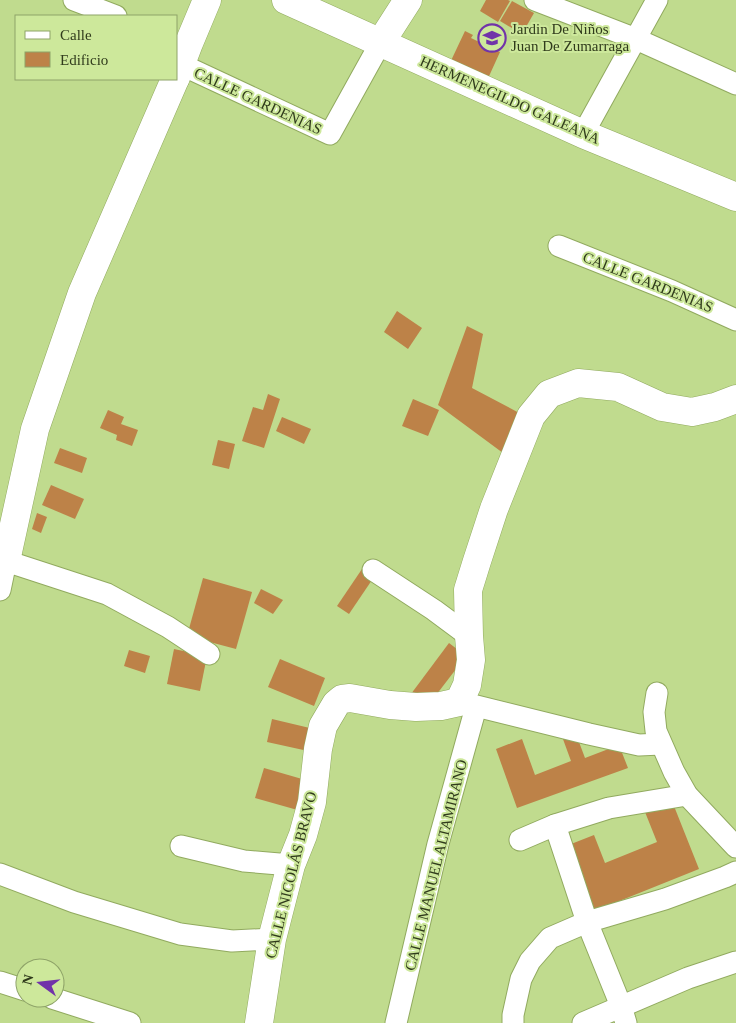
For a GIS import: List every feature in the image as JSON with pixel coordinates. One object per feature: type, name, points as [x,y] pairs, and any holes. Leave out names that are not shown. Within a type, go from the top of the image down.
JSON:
[{"type":"street","points":[[74,0],[113,15]]},
{"type":"street","points":[[180,60],[207,0]]},
{"type":"street","name":"HERMENEGILDO GALEANA","points":[[286,0],[583,134],[736,197]]},
{"type":"street","name":"CALLE GARDENIAS","points":[[180,60],[330,134],[381,42],[408,0]]},
{"type":"street","points":[[535,0],[636,39],[736,84]]},
{"type":"street","points":[[583,134],[658,0]]},
{"type":"street","points":[[0,590],[3,561],[35,429],[82,293],[172,80]]},
{"type":"street","name":"CALLE GARDENIAS","points":[[559,246],[672,291],[736,320]]},
{"type":"street","name":"CALLE MANUEL ALTAMIRANO","points":[[396,1023],[438,844],[468,704],[467,684],[471,660],[468,590],[494,509],[531,416],[549,394],[578,383],[618,387],[662,407],[692,412],[736,399]]},
{"type":"street","points":[[3,561],[107,594],[168,627],[209,654]]},
{"type":"street","points":[[372,570],[434,610],[469,636]]},
{"type":"street","points":[[657,693],[654,712],[656,731],[674,772],[687,795],[736,847]]},
{"type":"street","name":"CALLE NICOLÁS BRAVO","points":[[259,1023],[272,939],[291,865],[303,835],[312,802],[318,749],[323,726],[336,704],[342,699],[350,698],[390,705],[416,707],[468,704],[589,734],[638,744],[661,744]]},
{"type":"street","points":[[520,840],[555,824],[609,808],[687,795]]},
{"type":"street","points":[[555,824],[587,922],[623,1015]]},
{"type":"street","points":[[181,846],[244,861],[291,865]]},
{"type":"street","points":[[513,1023],[521,979],[530,961],[550,938],[587,922],[665,899],[725,878],[736,872]]},
{"type":"street","points":[[0,874],[74,902],[180,934],[232,942],[272,939]]},
{"type":"street","points":[[584,1023],[623,1015],[688,978],[736,962]]},
{"type":"street","points":[[0,982],[15,987]]},
{"type":"street","points":[[65,1002],[130,1023]]},
{"type":"building","points":[[486,0],[510,1],[498,22],[480,11]]},
{"type":"building","points":[[512,1],[534,13],[522,34],[500,21]]},
{"type":"building","points":[[465,31],[473,35],[471,38],[500,52],[485,85],[448,67]]},
{"type":"building","points":[[397,311],[422,328],[408,349],[384,332]]},
{"type":"building","points":[[467,326],[483,334],[472,388],[523,415],[503,453],[438,405]]},
{"type":"building","points":[[268,394],[280,399],[264,448],[242,441],[253,407],[263,410]]},
{"type":"building","points":[[413,399],[439,410],[428,436],[402,426]]},
{"type":"building","points":[[108,410],[124,417],[121,424],[138,430],[132,446],[116,440],[117,435],[100,428]]},
{"type":"building","points":[[282,417],[311,429],[304,444],[276,431]]},
{"type":"building","points":[[218,440],[235,444],[229,469],[212,465]]},
{"type":"building","points":[[60,448],[87,458],[82,473],[54,463]]},
{"type":"building","points":[[51,485],[84,499],[75,519],[42,505]]},
{"type":"building","points":[[37,513],[47,517],[41,533],[32,529]]},
{"type":"building","points":[[362,569],[374,577],[349,614],[337,606]]},
{"type":"building","points":[[203,578],[252,592],[236,649],[187,636]]},
{"type":"building","points":[[261,589],[283,600],[273,614],[254,603]]},
{"type":"building","points":[[449,643],[466,656],[430,703],[408,698]]},
{"type":"building","points":[[174,649],[207,656],[200,691],[167,684]]},
{"type":"building","points":[[129,650],[150,656],[145,673],[124,666]]},
{"type":"building","points":[[280,659],[325,678],[314,706],[268,687]]},
{"type":"building","points":[[272,719],[314,729],[308,751],[267,742]]},
{"type":"building","points":[[560,731],[576,734],[585,758],[619,745],[628,768],[517,808],[496,749],[522,739],[535,775],[571,761]]},
{"type":"building","points":[[264,768],[309,781],[301,811],[255,798]]},
{"type":"building","points":[[670,796],[699,869],[592,912],[566,846],[594,835],[605,863],[657,842],[643,807]]},
{"type":"place","name":"Jardin De Niños Juan De Zumarraga","points":[[492,38]]}]
